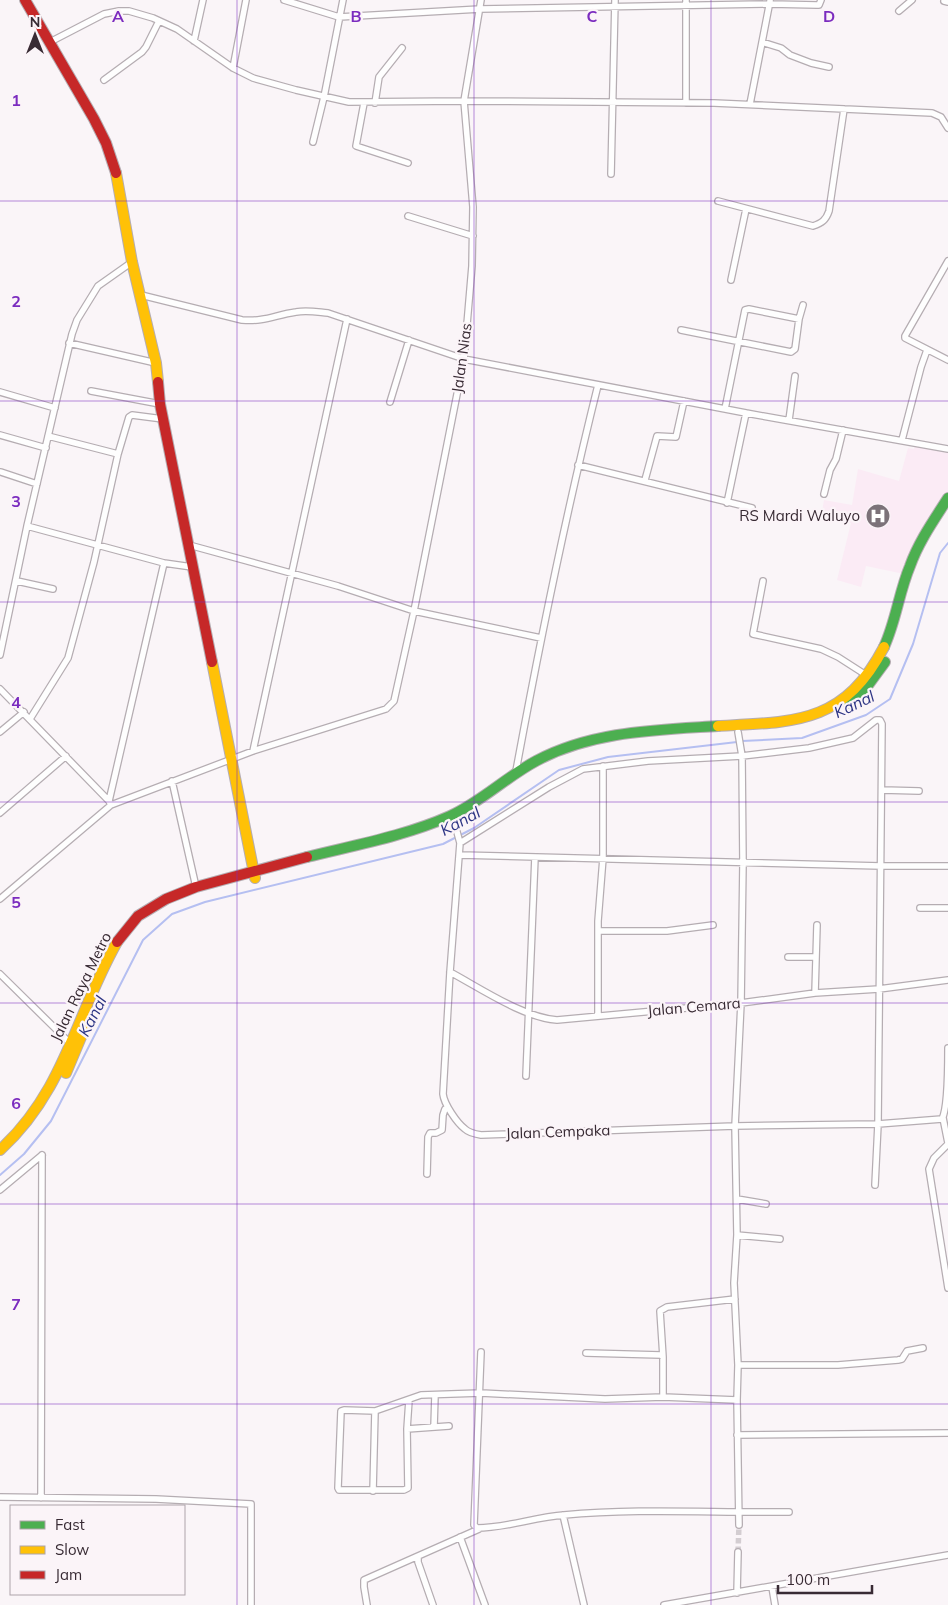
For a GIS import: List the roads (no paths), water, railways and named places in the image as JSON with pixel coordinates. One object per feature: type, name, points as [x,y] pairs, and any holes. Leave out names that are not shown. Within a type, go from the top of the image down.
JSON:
[{"type":"main road","points":[[25,0],[94,119],[103,136],[113,163],[132,262],[156,363],[160,404],[254,875]]},
{"type":"main road","points":[[254,875],[426,831],[454,822],[541,766],[575,752],[603,744],[798,720],[816,715],[830,708],[850,694],[866,676],[877,659],[888,638],[904,582],[915,552],[948,498]]},
{"type":"main road","points":[[0,1158],[19,1143],[39,1119],[61,1084],[78,1034],[89,1009],[122,946],[130,934],[160,910],[176,902],[254,875],[425,826],[466,808],[516,773],[559,749],[579,742],[629,733],[709,730],[738,735],[799,726],[820,721],[837,713],[863,692],[884,662],[898,632],[917,567],[948,511]]},
{"type":"main road","name":"Jalan Raya Metro","points":[[89,1009],[106,963],[126,930],[139,916],[156,904],[196,887],[254,875]]},
{"type":"main road","name":"Jalan Raya Metro","points":[[0,1150],[27,1123],[42,1102],[74,1045]]},
{"type":"street","points":[[194,41],[202,0]]},
{"type":"street","points":[[233,68],[246,0]]},
{"type":"street","points":[[284,0],[339,17],[615,3],[770,2],[817,5],[821,0]]},
{"type":"street","points":[[313,142],[343,0]]},
{"type":"street","name":"Jalan Nias","points":[[0,899],[110,803],[253,751],[386,709],[392,703],[414,611],[464,359],[474,207],[464,101],[481,0]]},
{"type":"street","points":[[899,11],[912,0]]},
{"type":"street","points":[[750,104],[770,2]]},
{"type":"street","points":[[611,174],[615,3]]},
{"type":"street","points":[[686,3],[686,103]]},
{"type":"street","points":[[50,42],[110,12],[129,11],[159,20],[233,68],[265,82],[350,102],[464,101],[750,104],[932,113],[941,117],[948,128]]},
{"type":"street","points":[[104,80],[142,52],[159,20]]},
{"type":"street","points":[[762,42],[782,48],[790,55],[811,63],[829,67]]},
{"type":"street","points":[[375,103],[380,77],[402,48]]},
{"type":"street","points":[[364,103],[356,146],[408,163]]},
{"type":"street","points":[[718,201],[813,226],[824,221],[829,211],[844,109]]},
{"type":"street","points":[[731,280],[746,208]]},
{"type":"street","points":[[408,216],[473,236]]},
{"type":"street","points":[[948,261],[905,336],[905,338],[948,360]]},
{"type":"street","points":[[0,655],[69,343],[77,320],[98,286],[132,262]]},
{"type":"street","points":[[141,295],[242,320],[255,321],[312,311],[347,319],[464,359],[746,413],[948,449]]},
{"type":"street","points":[[681,330],[793,351],[795,350],[799,319],[803,306]]},
{"type":"street","points":[[726,409],[746,309],[799,319]]},
{"type":"street","points":[[253,751],[347,319]]},
{"type":"street","points":[[390,402],[409,340]]},
{"type":"street","points":[[69,343],[156,363]]},
{"type":"street","points":[[902,440],[927,350]]},
{"type":"street","points":[[789,420],[795,376]]},
{"type":"street","points":[[516,773],[541,638],[578,465],[598,385]]},
{"type":"street","points":[[90,391],[160,404]]},
{"type":"street","points":[[0,392],[55,408]]},
{"type":"street","points":[[645,480],[657,436],[676,437],[684,401]]},
{"type":"street","points":[[727,503],[746,413]]},
{"type":"street","points":[[30,720],[68,658],[98,545],[118,454],[130,415],[163,419]]},
{"type":"street","points":[[824,494],[830,470],[836,459],[843,430]]},
{"type":"street","points":[[0,436],[46,448]]},
{"type":"street","points":[[48,436],[118,454]]},
{"type":"street","points":[[578,465],[645,480],[752,508]]},
{"type":"street","points":[[0,472],[37,484]]},
{"type":"street","points":[[27,526],[164,563],[192,566]]},
{"type":"street","points":[[188,545],[338,586],[414,611],[541,638]]},
{"type":"street","points":[[110,803],[164,563]]},
{"type":"street","points":[[17,580],[53,589]]},
{"type":"street","points":[[763,581],[753,634],[821,649],[838,657],[866,676]]},
{"type":"street","points":[[0,689],[110,803]]},
{"type":"street","points":[[0,732],[24,712]]},
{"type":"street","points":[[454,822],[459,840],[583,769],[648,761],[809,748],[853,738],[879,720],[882,724],[882,790],[878,1124],[875,1185]]},
{"type":"street","points":[[738,735],[741,753],[743,863],[741,1003],[735,1126],[737,1236],[734,1283],[738,1365],[739,1525]]},
{"type":"street","points":[[0,813],[66,756]]},
{"type":"street","points":[[598,1016],[598,932],[602,858],[603,766]]},
{"type":"street","points":[[172,781],[196,887]]},
{"type":"street","points":[[882,790],[919,791]]},
{"type":"street","name":"Jalan Cempaka","points":[[459,840],[443,1094],[448,1108],[464,1129],[470,1133],[481,1135],[735,1126],[878,1124],[944,1117]]},
{"type":"street","points":[[459,855],[743,863],[948,866]]},
{"type":"street","points":[[526,1076],[527,1013],[535,857]]},
{"type":"street","points":[[920,908],[948,908]]},
{"type":"street","points":[[598,932],[667,931],[713,925]]},
{"type":"street","points":[[815,993],[817,925]]},
{"type":"street","points":[[788,957],[816,957]]},
{"type":"street","name":"Jalan Cemara","points":[[450,972],[527,1013],[557,1020],[741,1003],[815,993],[880,989],[948,980]]},
{"type":"street","points":[[0,974],[2,982],[74,1045]]},
{"type":"street","points":[[948,1048],[947,1099],[944,1117],[948,1143],[934,1158],[929,1169],[948,1287]]},
{"type":"street","points":[[427,1174],[428,1137],[430,1133],[442,1130],[443,1115],[445,1109],[448,1108]]},
{"type":"street","points":[[0,1190],[42,1155],[41,1498]]},
{"type":"street","points":[[737,1199],[766,1204]]},
{"type":"street","points":[[737,1236],[780,1239]]},
{"type":"street","points":[[663,1397],[660,1311],[667,1307],[735,1298]]},
{"type":"street","points":[[738,1365],[838,1365],[898,1360],[902,1359],[907,1351],[923,1348]]},
{"type":"street","points":[[479,1529],[474,1525],[481,1393],[481,1352]]},
{"type":"street","points":[[586,1354],[656,1354],[663,1357]]},
{"type":"street","points":[[409,1400],[407,1429],[409,1488],[404,1490],[373,1491],[340,1490],[338,1488],[341,1411],[344,1410],[375,1411],[421,1395],[481,1393],[605,1399],[663,1397],[737,1400]]},
{"type":"street","points":[[434,1427],[435,1395]]},
{"type":"street","points":[[373,1491],[375,1411]]},
{"type":"street","points":[[407,1429],[449,1426]]},
{"type":"street","points":[[738,1435],[948,1433]]},
{"type":"street","points":[[0,1497],[250,1504],[251,1605]]},
{"type":"street","points":[[367,1605],[364,1580],[479,1529],[563,1515],[647,1510],[739,1513],[789,1512]]},
{"type":"street","points":[[563,1515],[584,1605]]},
{"type":"street","points":[[460,1537],[485,1605]]},
{"type":"street","points":[[737,1593],[738,1552]]},
{"type":"street","points":[[664,1605],[948,1555]]},
{"type":"street","points":[[418,1557],[433,1605]]},
{"type":"street","points":[[772,1587],[775,1605]]},
{"type":"waterway","name":"Kanal","points":[[742,741],[802,738],[866,715],[890,699],[913,644],[940,553],[948,543]]},
{"type":"waterway","name":"Kanal","points":[[0,1175],[24,1154],[51,1121],[143,940],[172,914],[205,902],[443,844],[474,828],[559,770],[608,757],[737,742]]},
{"type":"tunnel","points":[[738,1552],[739,1525]]},
{"type":"place","name":"RS Mardi Waluyo","points":[[878,516]]}]
